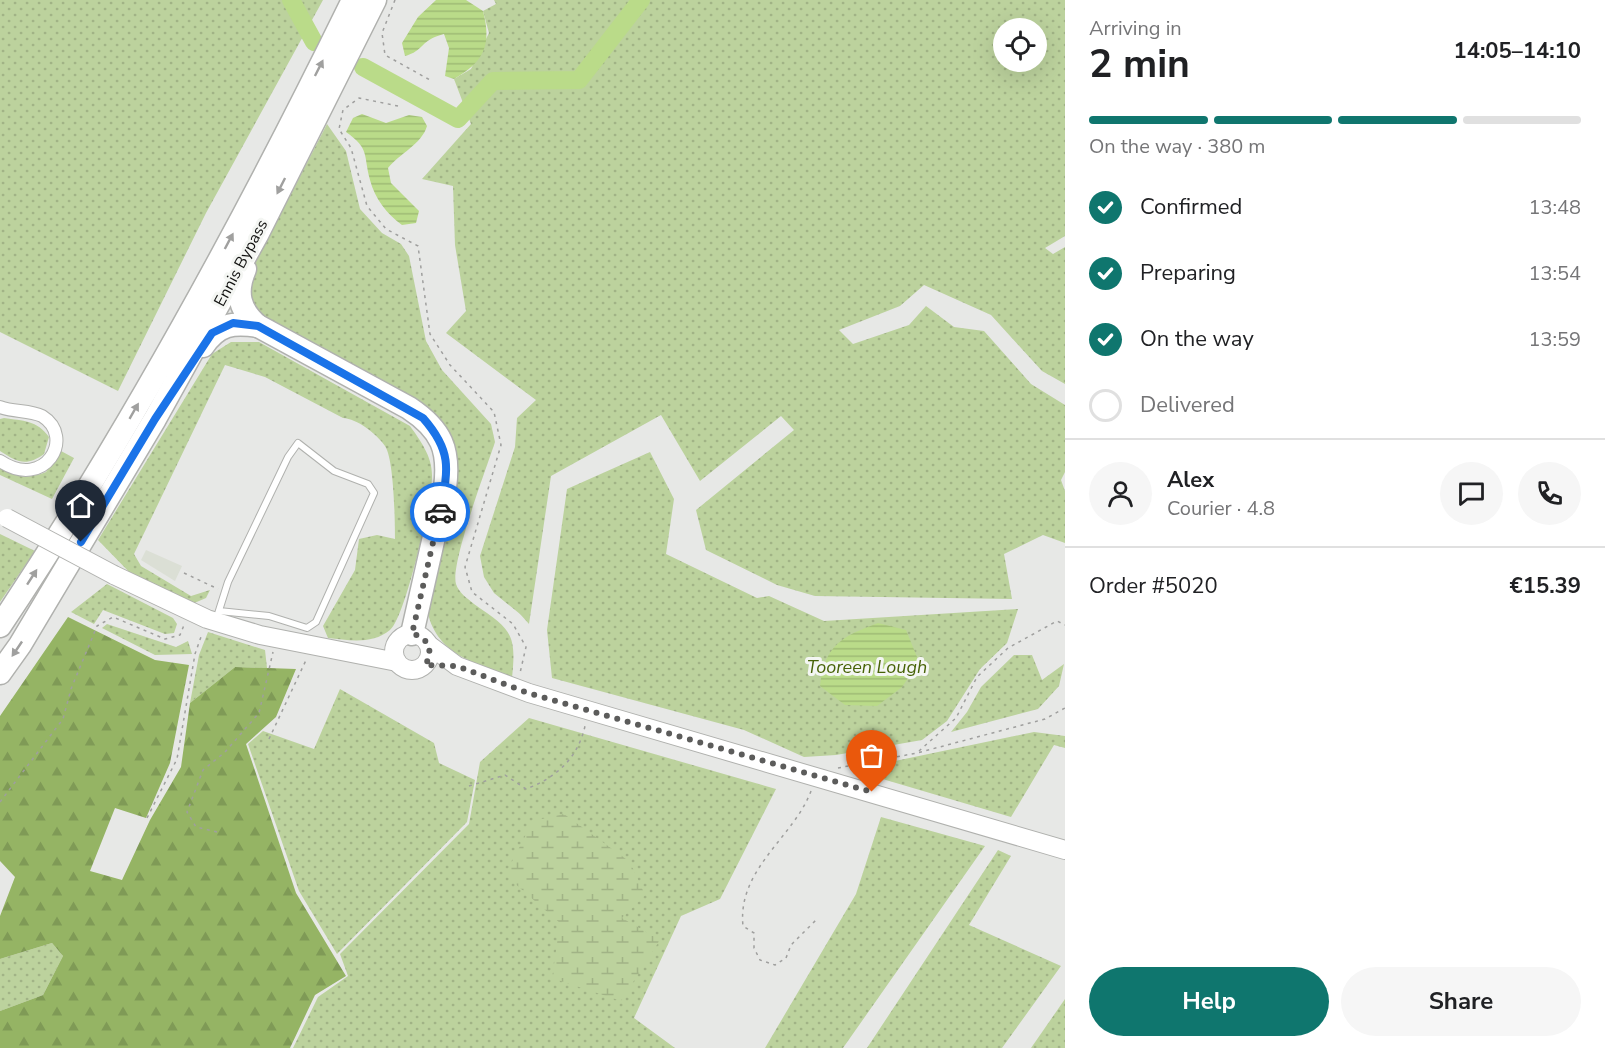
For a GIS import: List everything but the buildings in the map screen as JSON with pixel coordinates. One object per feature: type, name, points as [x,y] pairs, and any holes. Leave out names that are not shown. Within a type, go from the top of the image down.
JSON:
[{"type":"highway","name":"Ennis Bypass","points":[[1,625],[77,507],[209,278],[353,0]]},
{"type":"highway","name":"Ennis Bypass","points":[[0,672],[20,645],[155,419],[257,235],[375,0]]},
{"type":"highway","points":[[257,235],[238,292],[240,303],[250,319],[258,326],[409,408],[423,418],[442,441],[446,452],[446,478],[413,640]]},
{"type":"highway","points":[[155,419],[212,333],[233,323],[258,326]]},
{"type":"main road","points":[[4,516],[114,575],[189,611],[214,617],[274,638],[364,654],[397,662],[411,670],[425,665],[457,666]]},
{"type":"main road","points":[[364,654],[413,640],[457,666],[516,688],[588,710],[824,773],[1065,850]]},
{"type":"main road","points":[[397,662],[394,655],[413,640]]},
{"type":"main road","points":[[413,640],[430,652],[425,665]]},
{"type":"street","points":[[0,407],[42,417],[48,423],[56,441],[56,450],[44,465],[30,471],[12,469],[0,461]]},
{"type":"lane","points":[[298,444],[334,471],[368,484],[374,493],[316,622],[307,628],[269,616],[214,617],[228,582],[288,457],[298,444]]},
{"type":"path","points":[[396,0],[382,33],[385,56],[430,80]]},
{"type":"path","points":[[398,106],[358,98],[343,110],[339,129],[351,148],[367,206],[386,229],[418,246],[430,334],[450,365],[494,412],[501,445],[465,567],[472,592],[513,624],[526,647],[516,688]]},
{"type":"path","points":[[184,573],[217,589]]},
{"type":"path","points":[[0,802],[63,719],[71,688],[97,626],[113,617],[165,639],[180,635],[189,611]]},
{"type":"path","points":[[147,818],[177,759],[195,654],[214,617]]},
{"type":"path","points":[[917,753],[956,718],[977,677],[1008,648],[1057,621],[1065,625]]},
{"type":"path","points":[[217,832],[196,827],[187,812],[203,771],[225,752],[259,712],[271,667],[274,638]]},
{"type":"path","points":[[269,739],[313,645]]},
{"type":"path","points":[[816,920],[791,945],[786,958],[775,965],[760,960],[754,948],[754,933],[742,926],[741,908],[766,854],[808,799],[824,773],[917,753],[1045,719],[1065,708]]},
{"type":"path","points":[[469,786],[506,775],[526,789],[548,781],[572,759],[583,734],[588,710]]},
{"type":"shaded area","points":[[146,550],[182,566],[175,581],[141,560]]},
{"type":"green space","points":[[0,0],[323,0],[206,213],[118,391],[0,332]]},
{"type":"green space","points":[[494,0],[1065,0],[1065,236],[1045,248],[1053,254],[1065,247],[1065,384],[1042,371],[991,315],[924,285],[900,306],[839,330],[853,344],[909,325],[926,306],[954,327],[984,331],[1031,384],[1065,405],[1065,472],[1061,480],[1065,491],[1065,543],[1043,535],[1004,554],[1012,599],[815,596],[777,585],[706,550],[696,510],[794,430],[781,416],[700,481],[661,415],[551,476],[529,624],[494,593],[484,577],[480,556],[515,447],[517,418],[536,400],[446,333],[466,311],[455,245],[453,186],[422,179],[471,124],[454,79],[471,69],[489,33],[483,11],[496,4]]},
{"type":"green space","points":[[327,124],[346,151],[360,209],[382,233],[401,244],[409,256],[426,341],[442,370],[491,424],[495,442],[458,557],[456,584],[464,595],[503,626],[508,633],[513,651],[512,678],[467,660],[454,652],[443,643],[429,617],[426,599],[449,438],[260,321],[248,301],[246,281]]},
{"type":"green space","points":[[231,342],[259,342],[410,426],[425,449],[432,475],[423,531],[403,604],[396,621],[383,635],[368,640],[328,638],[323,626],[355,570],[359,539],[377,535],[395,539],[392,476],[385,446],[360,424],[343,418],[265,377],[225,365],[134,554],[141,566],[191,596],[210,590],[206,598],[192,604],[133,576],[98,540],[212,354]]},
{"type":"green space","points":[[0,419],[29,422],[40,427],[49,437],[44,454],[32,461],[22,462],[0,451]]},
{"type":"green space","points":[[61,451],[74,458],[52,499],[0,475],[0,468],[23,476],[34,476],[46,472]]},
{"type":"green space","points":[[650,452],[674,499],[666,554],[757,598],[769,596],[824,621],[1018,609],[1007,643],[980,669],[947,721],[922,740],[836,755],[804,757],[744,730],[552,678],[547,630],[567,489]]},
{"type":"green space","points":[[0,534],[35,551],[0,602]]},
{"type":"green space","points":[[107,584],[173,618],[177,624],[174,633],[165,634],[103,610],[94,624],[71,612]]},
{"type":"green space","points":[[68,617],[155,660],[189,665],[170,763],[146,818],[115,808],[90,871],[122,880],[150,820],[181,767],[190,703],[235,667],[296,669],[276,717],[246,744],[296,893],[346,976],[315,995],[290,1048],[0,1048],[0,1011],[43,995],[63,956],[52,943],[0,959],[0,916],[15,877],[0,861],[0,716]]},
{"type":"green space","points":[[107,624],[176,647],[188,641],[192,654],[155,655],[102,628]]},
{"type":"green space","points":[[208,632],[265,650],[267,668],[235,667],[190,703],[199,655]]},
{"type":"green space","points":[[1014,655],[1032,655],[1042,680],[1064,664],[1059,686],[1038,709],[951,732],[967,712],[981,687]]},
{"type":"green space","points":[[340,689],[434,743],[439,763],[475,780],[467,822],[337,954],[299,891],[248,744],[263,731],[314,749]]},
{"type":"green space","points":[[529,718],[776,789],[720,899],[681,916],[634,1018],[675,1048],[293,1048],[318,997],[348,976],[340,954],[469,824],[480,762]]},
{"type":"green space","points":[[1034,732],[1065,736],[1065,748],[1054,745],[1011,817],[852,770]]},
{"type":"green space","points":[[564,814],[630,862],[645,895],[622,918],[660,940],[621,1001],[552,978],[560,923],[505,875],[533,821]]},
{"type":"green space","points":[[881,817],[985,846],[843,1048],[765,1048],[856,894]]},
{"type":"green space","points":[[998,850],[1011,856],[969,925],[1061,966],[1002,1048],[867,1048]]},
{"type":"green space","points":[[52,943],[63,956],[43,995],[0,1011],[0,959]]},
{"type":"green space","points":[[1065,999],[1065,1048],[1031,1048]]},
{"type":"water","points":[[436,0],[466,0],[483,11],[486,23],[486,43],[479,59],[454,79],[445,76],[449,48],[444,34],[430,39],[416,51],[405,56],[402,43],[418,17]]},
{"type":"water","points":[[362,114],[386,123],[409,115],[422,117],[427,126],[415,144],[388,168],[391,183],[419,211],[416,223],[402,225],[391,216],[375,194],[362,148],[346,132],[353,118]]},
{"type":"water","name":"Tooreen Lough","points":[[878,623],[906,630],[919,662],[902,687],[877,706],[845,705],[820,686],[826,661],[831,651],[845,638]]},
{"type":"waterway","points":[[291,0],[314,42]]},
{"type":"waterway","points":[[363,67],[458,119],[493,81],[579,80],[641,0]]},
{"type":"way so far","points":[[440,512],[412,634],[418,635],[429,645],[429,659],[425,665],[457,666],[528,693],[872,792]]},
{"type":"route","points":[[81,542],[155,419],[200,350],[212,333],[233,323],[258,326],[388,396],[423,418],[442,441],[446,452],[448,468],[440,512]]}]
